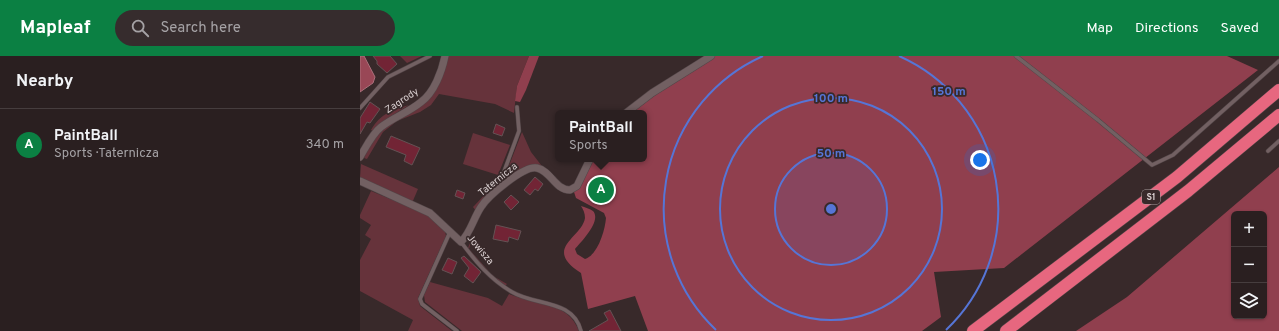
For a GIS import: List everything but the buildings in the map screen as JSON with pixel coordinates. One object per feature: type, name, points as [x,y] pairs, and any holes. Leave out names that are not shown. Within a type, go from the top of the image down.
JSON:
[{"type":"highway","name":"S1","points":[[973,331],[1177,177],[1279,90]]},
{"type":"highway","name":"S1","points":[[1010,328],[1188,191],[1279,115]]},
{"type":"street","name":"Zagrody","points":[[360,157],[374,134],[382,126],[427,98],[441,70],[446,56]]},
{"type":"street","points":[[630,110],[652,93],[711,56]]},
{"type":"street","name":"Taternicza","points":[[461,242],[471,230],[482,206],[521,172],[534,168],[543,170],[561,188],[567,190],[572,189],[579,182],[589,162]]},
{"type":"street","name":"Jowisza","points":[[360,181],[425,210],[450,230],[461,242]]},
{"type":"lane","points":[[360,108],[388,77],[430,56]]},
{"type":"lane","points":[[1016,56],[1098,120],[1152,165],[1173,155],[1279,61]]},
{"type":"lane","points":[[498,191],[499,182],[519,131],[517,107]]},
{"type":"lane","points":[[1268,151],[1279,141]]},
{"type":"lane","points":[[450,230],[420,299],[422,304],[457,331]]},
{"type":"lane","name":"Jowisza","points":[[461,242],[475,262],[492,279],[520,296],[566,310],[575,318],[581,331]]},
{"type":"shaded area","points":[[360,56],[364,56],[375,77],[373,83],[360,92]]},
{"type":"shaded area","points":[[400,56],[422,56],[407,63]]},
{"type":"shaded area","points":[[448,56],[529,56],[517,86],[514,113],[495,104],[439,94],[431,105],[420,112],[397,121],[383,132],[367,159],[364,158],[369,146],[383,127],[419,107]]},
{"type":"shaded area","points":[[529,56],[539,56],[520,102],[515,101],[517,86]]},
{"type":"shaded area","points":[[714,56],[1227,56],[1258,70],[1004,268],[934,272],[941,317],[922,331],[648,331],[635,296],[588,309],[581,273],[570,264],[565,257],[564,250],[567,244],[578,232],[585,218],[584,211],[581,206],[593,211],[595,215],[593,226],[586,237],[575,249],[577,254],[585,259],[594,253],[600,242],[606,218],[604,213],[576,198],[574,192],[590,162],[647,162],[647,110],[633,110]]},
{"type":"shaded area","points":[[409,105],[385,120],[373,131],[371,130],[387,113]]},
{"type":"shaded area","points":[[522,132],[531,152],[545,170],[539,166],[506,181],[505,176]]},
{"type":"shaded area","points":[[473,133],[510,145],[498,175],[463,164]]},
{"type":"shaded area","points":[[361,164],[418,189],[412,203],[360,178]]},
{"type":"shaded area","points":[[1279,167],[1279,331],[1076,331],[1127,297]]},
{"type":"shaded area","points":[[496,183],[476,211],[473,207]]},
{"type":"shaded area","points":[[371,191],[425,213],[445,230],[446,236],[418,298],[420,306],[452,331],[408,331],[413,320],[360,291],[360,260],[371,239],[365,235],[371,225],[360,218],[360,215]]},
{"type":"shaded area","points":[[473,235],[469,249],[490,273],[479,263],[468,248]]},
{"type":"shaded area","points":[[495,277],[507,284],[505,286]]},
{"type":"shaded area","points":[[430,282],[488,298],[502,306],[509,294],[550,305],[567,314],[574,321],[579,331],[462,331],[425,302],[424,295]]},
{"type":"place","name":"PaintBall","points":[[601,190]]}]
